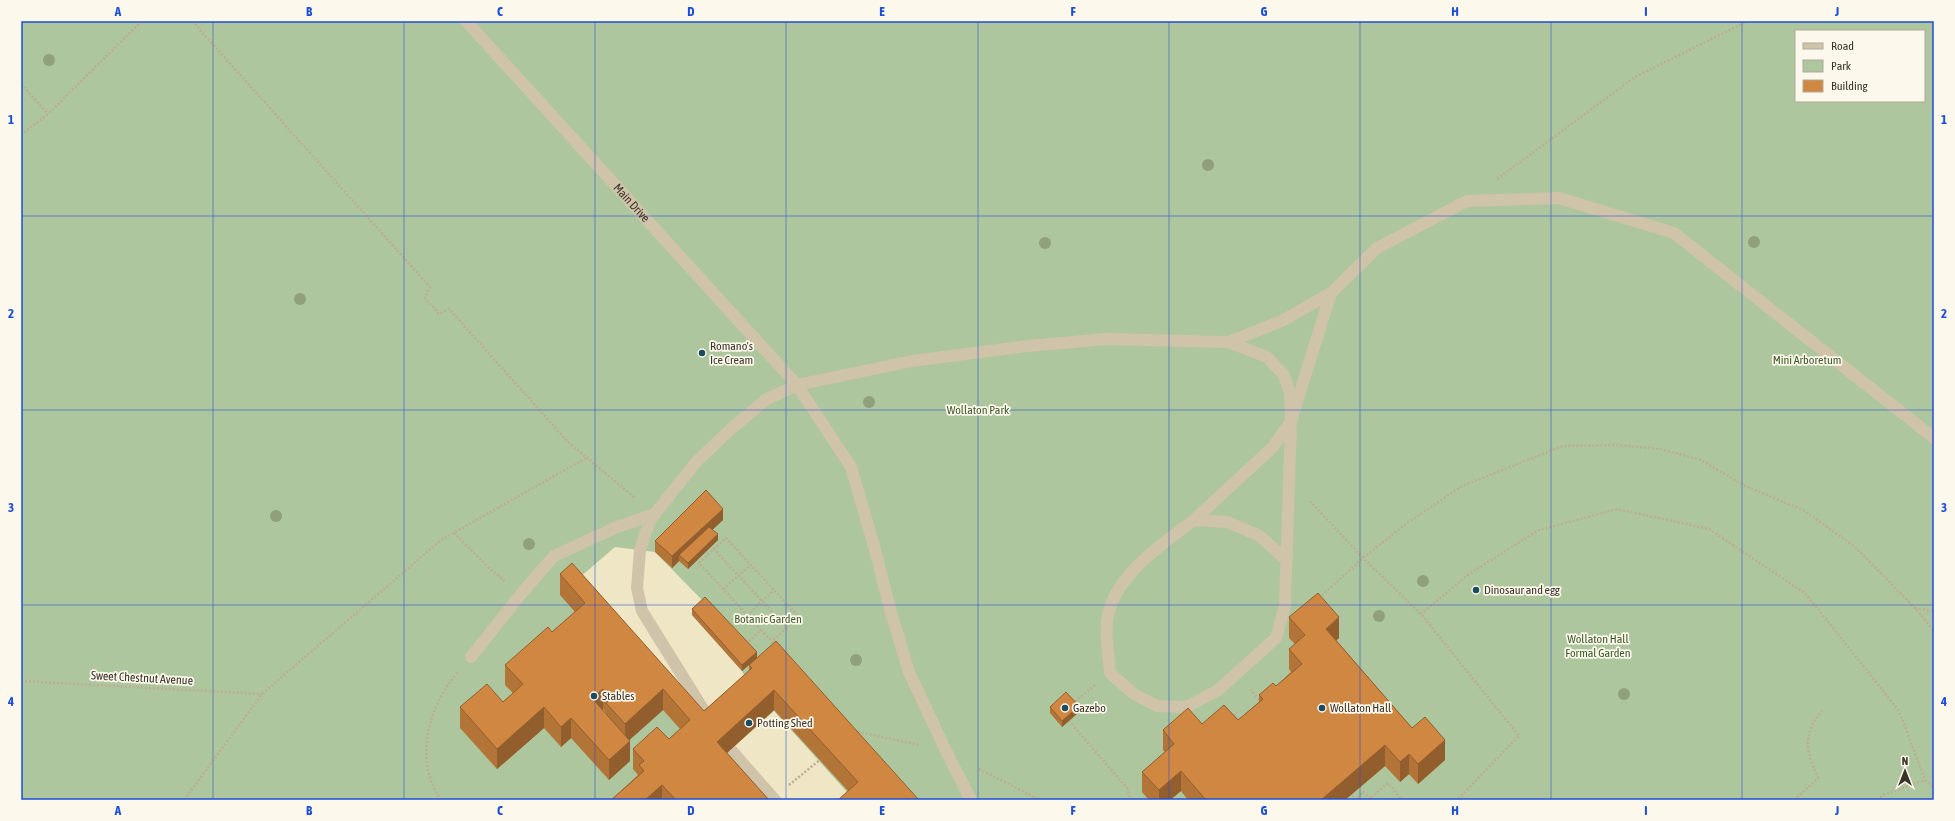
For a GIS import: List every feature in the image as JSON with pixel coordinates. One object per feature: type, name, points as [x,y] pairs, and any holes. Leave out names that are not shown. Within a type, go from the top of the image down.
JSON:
[{"type":"street","name":"Main Drive","points":[[466,21],[797,385],[851,467],[909,672],[971,800]]},
{"type":"street","points":[[1228,342],[1282,321],[1332,293],[1377,248],[1467,201],[1559,198],[1674,233],[1934,438]]},
{"type":"street","points":[[774,799],[731,750],[712,723],[642,611],[637,588],[640,550],[650,520],[697,461],[733,427],[767,399],[797,385],[912,361],[1028,346],[1106,339],[1172,339],[1228,342],[1267,357],[1284,375],[1290,393],[1291,421],[1285,605],[1276,638],[1217,691],[1186,707],[1157,706],[1134,694],[1110,673],[1107,621],[1115,597],[1140,562],[1194,520],[1273,447],[1291,421],[1332,293]]},
{"type":"street","points":[[471,657],[521,594],[554,556],[617,527],[655,514]]},
{"type":"street","points":[[1194,520],[1227,522],[1260,536],[1286,560]]},
{"type":"path","points":[[21,136],[48,114],[142,21]]},
{"type":"path","points":[[192,21],[430,287],[425,298],[439,314],[449,309],[568,442],[655,514]]},
{"type":"path","points":[[1467,201],[1635,78],[1748,21]]},
{"type":"path","points":[[21,84],[48,114]]},
{"type":"path","points":[[1316,600],[1363,558],[1407,523],[1462,486],[1563,446],[1617,445],[1653,448],[1701,460],[1743,485],[1805,511],[1855,547],[1915,608],[1934,631]]},
{"type":"path","points":[[184,800],[262,694],[441,540],[588,457]]},
{"type":"path","points":[[1288,477],[1363,558],[1421,614],[1518,736],[1457,800]]},
{"type":"path","points":[[1421,614],[1469,574],[1539,530],[1616,509],[1709,529],[1806,594],[1899,711],[1925,780],[1934,788]]},
{"type":"path","points":[[454,533],[492,570],[521,594]]},
{"type":"path","points":[[772,641],[800,617],[726,538],[699,563],[777,647]]},
{"type":"path","points":[[714,549],[787,628]]},
{"type":"path","points":[[723,589],[751,565]]},
{"type":"path","points":[[747,615],[774,590]]},
{"type":"path","points":[[1915,608],[1934,611]]},
{"type":"path","points":[[745,646],[761,630]]},
{"type":"path","points":[[441,800],[428,777],[426,755],[428,727],[437,702],[453,678],[471,657]]},
{"type":"path","points":[[1072,704],[1110,673]]},
{"type":"path","name":"Sweet Chestnut Avenue","points":[[21,681],[262,694]]},
{"type":"path","points":[[1246,685],[1261,703]]},
{"type":"path","points":[[1794,800],[1818,778],[1808,752],[1809,733],[1814,721],[1822,711]]},
{"type":"path","points":[[1234,714],[1240,721],[1234,726]]},
{"type":"path","points":[[1068,721],[1127,788],[1131,800]]},
{"type":"path","points":[[856,736],[851,730],[946,751]]},
{"type":"path","points":[[774,799],[824,756]]},
{"type":"path","points":[[977,767],[1040,800]]},
{"type":"path","points":[[1877,800],[1883,794],[1925,780]]},
{"type":"path","points":[[1352,794],[1355,799],[1363,792],[1369,799],[1388,783],[1402,800]]},
{"type":"green space","name":"Wollaton Park","points":[[21,21],[1934,21],[1934,800],[21,800]]},
{"type":"shaded area","points":[[615,547],[655,552],[705,603],[692,615],[742,671],[749,686],[712,723],[572,584]]},
{"type":"shaded area","points":[[774,711],[854,800],[752,800],[717,762]]},
{"type":"building","points":[[706,490],[723,509],[672,556],[655,541]]},
{"type":"building","points":[[709,527],[718,534],[688,563],[679,555]]},
{"type":"building","name":"Stables","points":[[572,563],[704,711],[752,668],[749,665],[776,641],[919,800],[838,800],[858,782],[774,690],[717,742],[769,800],[676,800],[662,785],[645,800],[611,800],[644,771],[639,765],[644,761],[633,749],[657,727],[669,739],[690,720],[663,689],[625,724],[606,703],[612,698],[603,689],[592,698],[630,741],[609,760],[571,718],[561,727],[544,707],[497,749],[460,707],[487,684],[503,702],[523,684],[505,665],[548,627],[552,632],[585,603],[560,574]]},
{"type":"building","name":"Wollaton Hall","points":[[1318,593],[1339,617],[1326,629],[1412,728],[1425,717],[1445,740],[1418,764],[1409,754],[1400,762],[1385,745],[1321,800],[1206,800],[1181,771],[1159,790],[1142,772],[1174,744],[1163,730],[1188,708],[1202,724],[1224,705],[1238,720],[1263,699],[1259,695],[1273,683],[1276,686],[1302,664],[1289,649],[1305,635],[1289,617]]},
{"type":"building","points":[[705,597],[757,652],[742,665],[692,609]]},
{"type":"building","name":"Gazebo","points":[[1066,692],[1079,706],[1062,721],[1050,707]]},
{"type":"place","name":"Romano's Ice Cream","points":[[702,353]]},
{"type":"place","name":"Dinosaur and egg","points":[[1476,590]]},
{"type":"place","name":"Stables","points":[[594,696]]},
{"type":"place","name":"Gazebo","points":[[1065,708]]},
{"type":"place","name":"Wollaton Hall","points":[[1322,708]]},
{"type":"place","name":"Potting Shed","points":[[749,723]]},
{"type":"park label","name":"Mini Arboretum","points":[[1807,360]]},
{"type":"park label","name":"Botanic Garden","points":[[768,619]]},
{"type":"park label","name":"Wollaton Hall Formal Garden","points":[[1598,646]]}]
